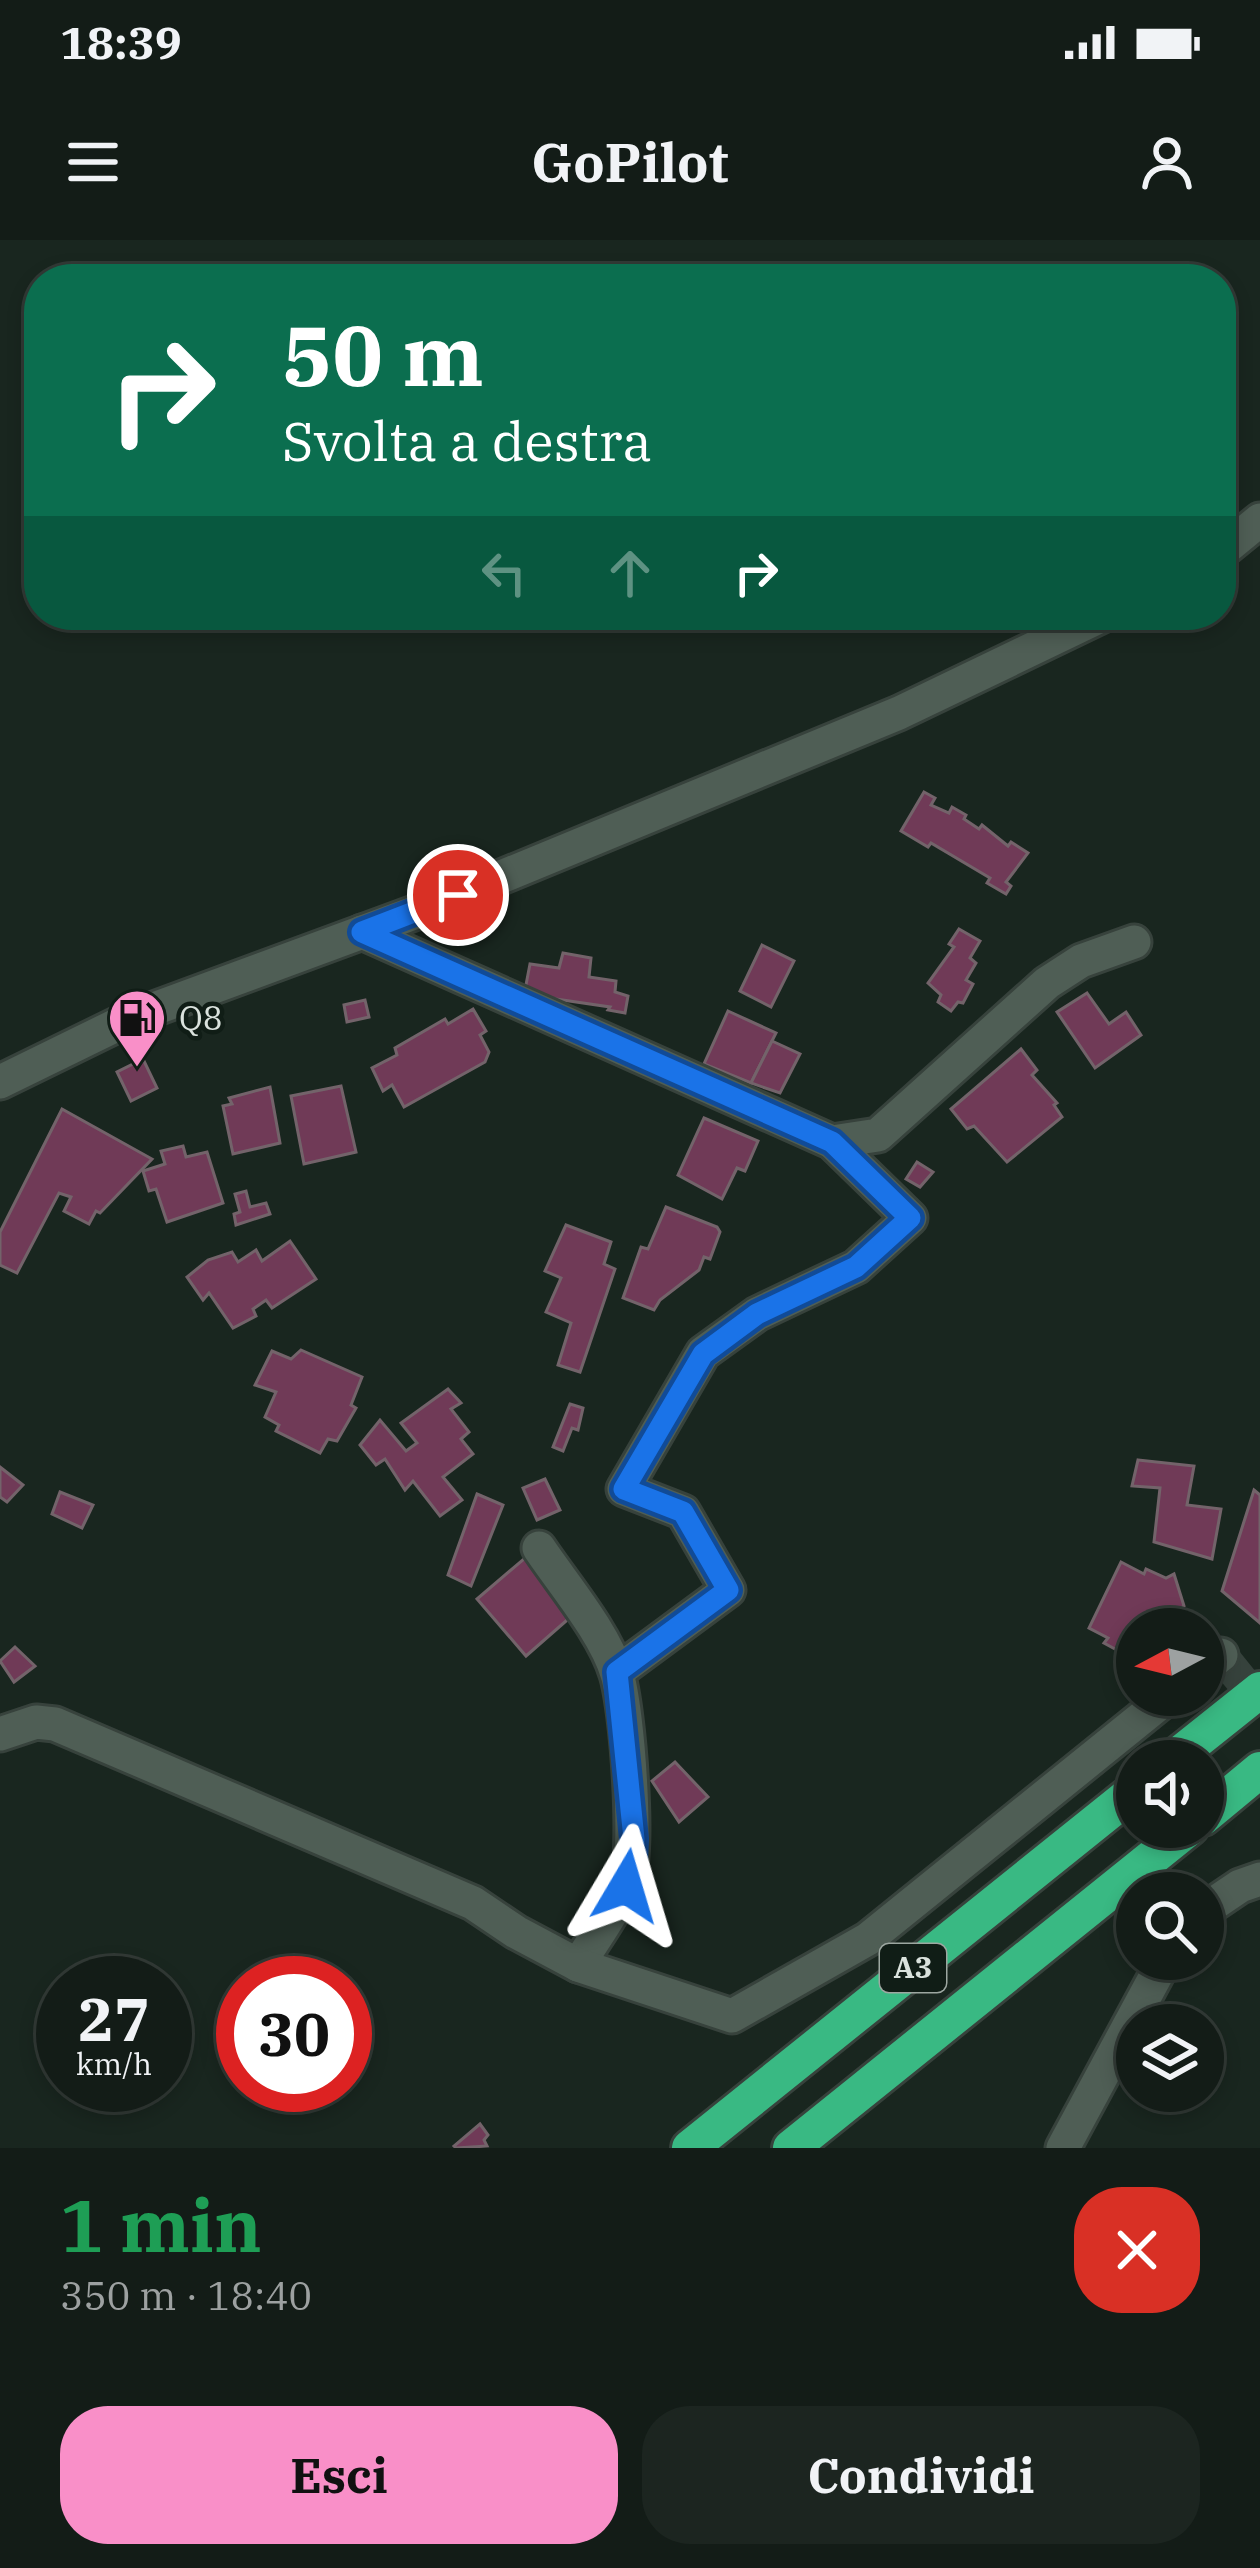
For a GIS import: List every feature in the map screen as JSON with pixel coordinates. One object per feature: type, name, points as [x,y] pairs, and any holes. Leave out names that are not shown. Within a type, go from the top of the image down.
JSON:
[{"type":"highway","points":[[1197,1740],[1260,1690]]},
{"type":"highway","points":[[1224,1800],[1260,1770]]},
{"type":"highway","name":"A3","points":[[690,2148],[1116,1806]]},
{"type":"highway","name":"A3","points":[[791,2148],[1164,1848]]},
{"type":"street","points":[[1236,540],[1260,520]]},
{"type":"street","points":[[0,1082],[135,1016],[362,932],[899,713],[1072,630]]},
{"type":"street","points":[[362,932],[832,1142],[910,1218],[856,1267],[757,1314],[703,1354],[624,1489],[683,1512],[728,1590],[617,1672]]},
{"type":"street","points":[[832,1142],[878,1135],[1047,983],[1081,961],[1134,942]]},
{"type":"street","points":[[538,1548],[617,1672],[633,1862],[626,1886],[578,1965]]},
{"type":"street","points":[[0,1734],[36,1722],[55,1724],[473,1903],[516,1933],[578,1965],[732,2016],[868,1940],[1144,1716]]},
{"type":"street","points":[[1224,1897],[1260,1879]]},
{"type":"street","points":[[1064,2148],[1154,1980]]},
{"type":"building","points":[[924,792],[935,798],[931,805],[949,813],[952,807],[979,829],[982,825],[1008,846],[1011,842],[1028,853],[1006,882],[1011,886],[1006,894],[987,883],[990,878],[901,831]]},
{"type":"building","points":[[959,929],[980,941],[970,958],[976,963],[966,980],[973,984],[963,1003],[958,1002],[951,1011],[938,1002],[941,995],[928,983],[954,947],[949,944]]},
{"type":"building","points":[[762,945],[794,961],[771,1007],[740,991]]},
{"type":"building","points":[[563,953],[591,958],[589,977],[616,981],[615,992],[628,996],[625,1013],[525,990],[530,964],[559,968]]},
{"type":"building","points":[[1087,993],[1109,1024],[1126,1012],[1141,1035],[1095,1068],[1057,1012]]},
{"type":"building","points":[[365,1000],[369,1017],[347,1022],[344,1005]]},
{"type":"building","points":[[473,1009],[486,1031],[480,1035],[489,1052],[485,1062],[404,1107],[392,1085],[383,1091],[372,1068],[397,1055],[395,1048]]},
{"type":"building","points":[[728,1011],[776,1033],[751,1083],[704,1064]]},
{"type":"building","points":[[772,1041],[800,1054],[780,1093],[751,1083]]},
{"type":"building","points":[[1021,1049],[1037,1070],[1032,1075],[1057,1103],[1062,1117],[1007,1162],[951,1109]]},
{"type":"building","points":[[143,1059],[157,1088],[131,1101],[117,1072]]},
{"type":"building","points":[[341,1086],[356,1152],[304,1164],[291,1096]]},
{"type":"building","points":[[270,1087],[280,1143],[233,1154],[223,1106],[232,1104],[229,1098]]},
{"type":"building","points":[[62,1109],[152,1159],[100,1213],[96,1211],[89,1224],[64,1211],[71,1197],[59,1193],[17,1273],[0,1265],[0,1232]]},
{"type":"building","points":[[704,1118],[758,1141],[745,1171],[737,1168],[722,1199],[678,1175]]},
{"type":"building","points":[[183,1146],[186,1157],[207,1152],[223,1203],[167,1222],[156,1189],[149,1191],[143,1171],[165,1164],[161,1151]]},
{"type":"building","points":[[917,1162],[933,1172],[920,1187],[906,1179]]},
{"type":"building","points":[[246,1191],[250,1207],[266,1203],[270,1214],[236,1225],[234,1214],[240,1212],[235,1194]]},
{"type":"building","points":[[666,1207],[720,1232],[710,1259],[704,1257],[699,1270],[654,1310],[623,1298],[641,1247],[648,1249]]},
{"type":"building","points":[[566,1225],[611,1242],[604,1264],[615,1269],[580,1372],[558,1365],[571,1323],[546,1312],[561,1278],[545,1271]]},
{"type":"building","points":[[290,1241],[316,1279],[272,1308],[266,1300],[253,1309],[256,1316],[233,1328],[209,1293],[203,1300],[187,1277],[208,1260],[232,1252],[238,1262],[256,1250],[262,1261]]},
{"type":"building","points":[[301,1350],[362,1377],[351,1405],[356,1408],[337,1441],[328,1439],[320,1453],[276,1431],[279,1425],[265,1417],[276,1392],[255,1385],[272,1351],[291,1359]]},
{"type":"building","points":[[448,1389],[461,1403],[451,1409],[469,1432],[461,1439],[473,1454],[443,1477],[462,1500],[440,1516],[413,1481],[405,1490],[385,1459],[376,1465],[360,1445],[380,1420],[406,1451],[417,1443],[401,1423]]},
{"type":"building","points":[[570,1404],[583,1408],[578,1430],[572,1428],[563,1451],[553,1447]]},
{"type":"building","points":[[1138,1460],[1194,1466],[1187,1505],[1221,1509],[1212,1559],[1154,1542],[1160,1488],[1132,1486]]},
{"type":"building","points":[[0,1467],[23,1485],[7,1502],[0,1497]]},
{"type":"building","points":[[545,1479],[560,1510],[537,1520],[523,1488]]},
{"type":"building","points":[[1254,1490],[1260,1495],[1260,1623],[1222,1591]]},
{"type":"building","points":[[60,1492],[93,1505],[82,1528],[52,1514]]},
{"type":"building","points":[[477,1494],[503,1505],[471,1586],[448,1575]]},
{"type":"building","points":[[525,1558],[574,1614],[526,1656],[477,1599]]},
{"type":"building","points":[[1121,1562],[1144,1574],[1146,1569],[1166,1578],[1174,1574],[1184,1606],[1116,1608],[1116,1650],[1104,1643],[1108,1638],[1089,1628]]},
{"type":"building","points":[[15,1647],[35,1666],[14,1682],[0,1661]]},
{"type":"building","points":[[675,1762],[708,1797],[679,1822],[652,1781]]},
{"type":"building","points":[[480,2124],[488,2135],[487,2146],[454,2146]]},
{"type":"tunnel","points":[[1224,1659],[1260,1703]]},
{"type":"place","name":"Q8","points":[[137,1069]]},
{"type":"route","points":[[458,895],[362,932],[832,1142],[910,1218],[856,1267],[757,1314],[703,1354],[624,1489],[683,1512],[728,1590],[617,1672],[634,1839],[626,1886]]}]
